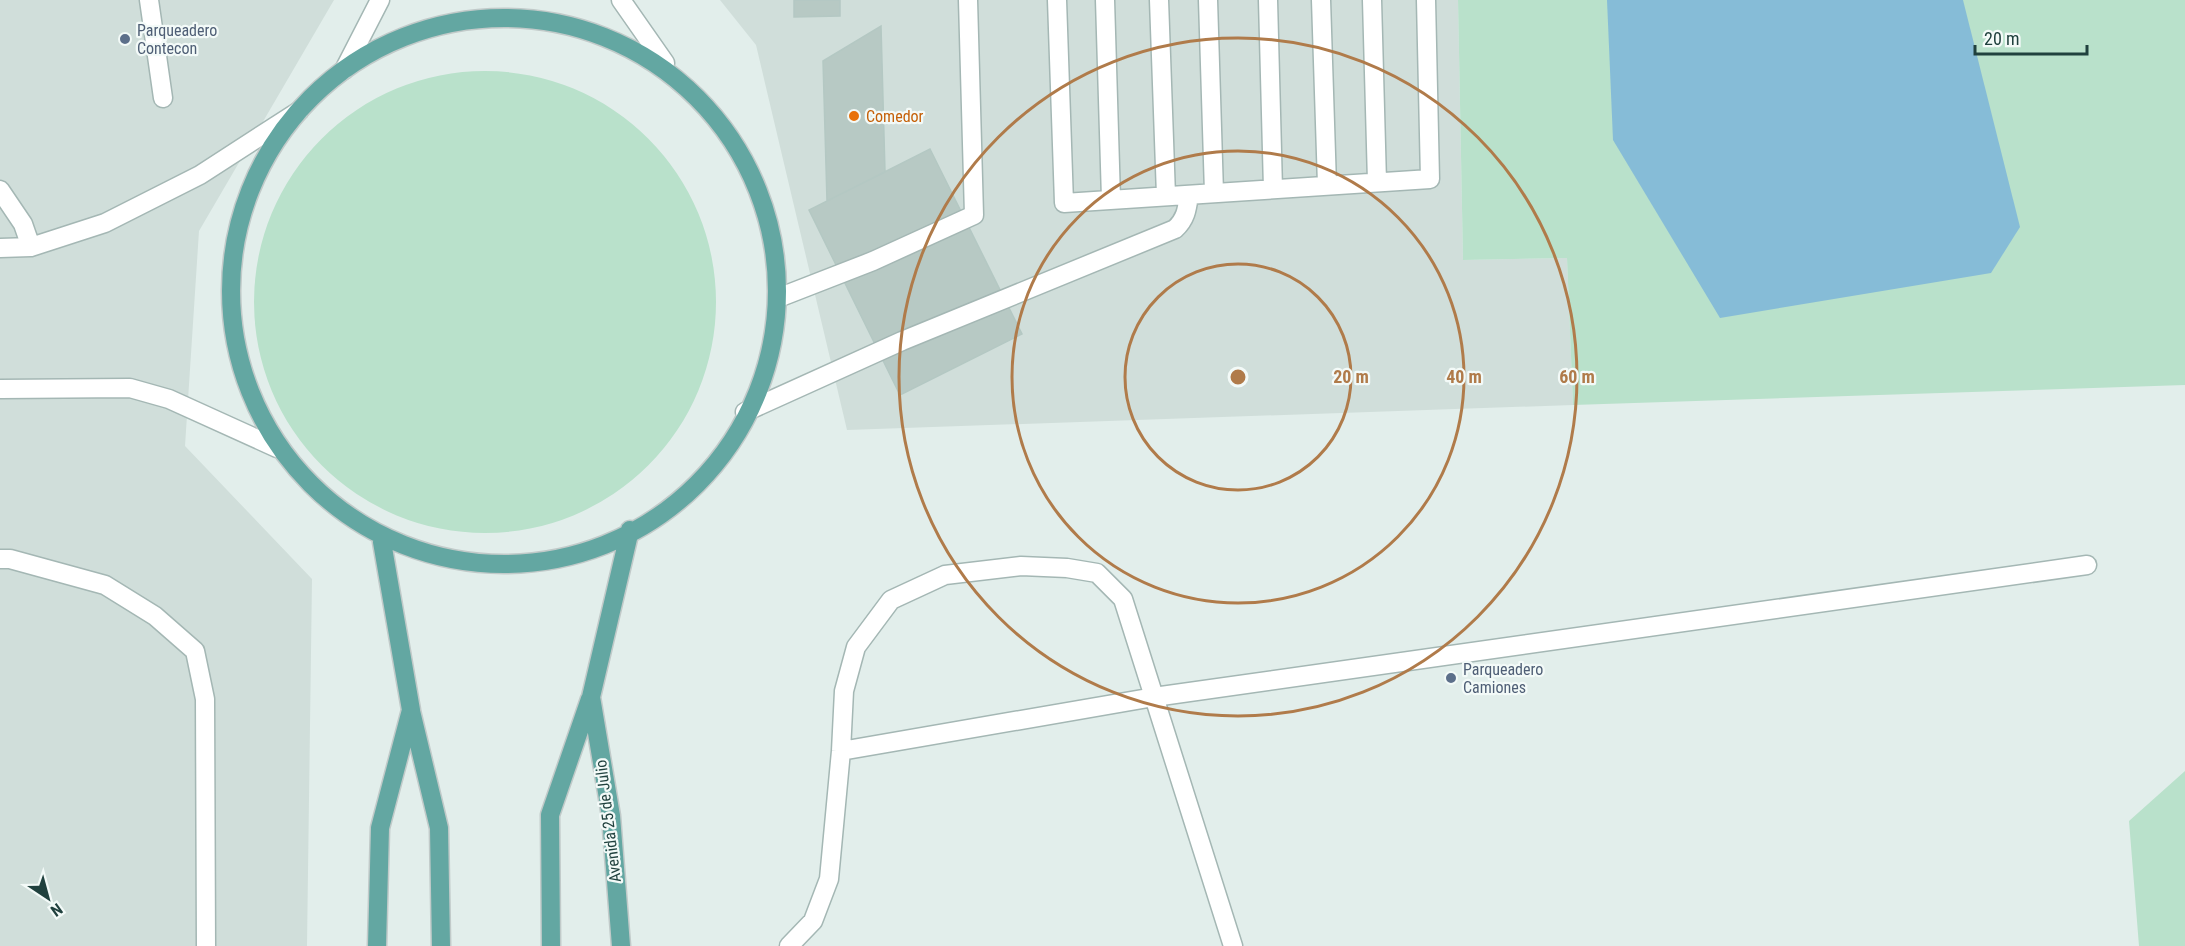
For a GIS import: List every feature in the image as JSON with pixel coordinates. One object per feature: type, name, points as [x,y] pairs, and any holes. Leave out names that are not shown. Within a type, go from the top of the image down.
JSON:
[{"type":"main road","points":[[504,15],[588,26],[665,63],[715,109],[752,166],[774,230],[778,298],[768,357],[745,412],[715,456],[677,494],[630,530],[571,557],[507,568],[442,564],[382,542],[323,502],[277,448],[244,384],[231,312],[236,240],[252,191],[259,172],[299,111],[344,70],[420,30],[504,15]]},
{"type":"main road","name":"Avenida 25 de Julio","points":[[551,946],[550,815],[591,697],[630,530]]},
{"type":"main road","points":[[382,542],[411,710],[439,828],[441,946]]},
{"type":"main road","name":"Avenida 25 de Julio","points":[[591,697],[611,816],[621,946]]},
{"type":"main road","points":[[377,946],[380,828],[411,710]]},
{"type":"lane","points":[[149,0],[163,98]]},
{"type":"lane","points":[[344,70],[380,0]]},
{"type":"lane","points":[[621,0],[665,63]]},
{"type":"lane","points":[[778,298],[873,261],[974,214],[968,0]]},
{"type":"lane","points":[[1057,0],[1064,203],[1430,179],[1426,0]]},
{"type":"lane","points":[[1105,0],[1112,199]]},
{"type":"lane","points":[[1159,0],[1166,196]]},
{"type":"lane","points":[[1208,0],[1214,193]]},
{"type":"lane","points":[[1268,0],[1273,189]]},
{"type":"lane","points":[[1321,0],[1327,185]]},
{"type":"lane","points":[[1372,0],[1377,182]]},
{"type":"lane","points":[[0,248],[31,247],[105,223],[200,175],[299,111]]},
{"type":"lane","points":[[0,190],[23,224],[31,247]]},
{"type":"lane","points":[[745,412],[902,341],[1175,229],[1183,221],[1189,195]]},
{"type":"lane","points":[[0,389],[130,388],[169,399],[277,448]]},
{"type":"lane","points":[[0,559],[10,559],[105,585],[155,616],[195,651],[205,699],[206,946]]},
{"type":"lane","points":[[841,751],[1154,698],[2087,565]]},
{"type":"lane","points":[[789,946],[813,921],[829,879],[844,691],[856,647],[891,600],[945,575],[1021,566],[1067,568],[1097,573],[1123,599],[1233,946]]},
{"type":"shaded area","points":[[0,0],[334,0],[199,231],[185,446],[312,579],[307,946],[0,946]]},
{"type":"shaded area","points":[[720,0],[1458,0],[1463,260],[1567,258],[1573,405],[847,430],[756,45]]},
{"type":"green space","points":[[1458,0],[2185,0],[2185,385],[1573,405],[1567,258],[1463,260]]},
{"type":"green space","points":[[485,71],[530,75],[574,88],[614,110],[649,138],[677,173],[699,213],[712,257],[716,302],[712,347],[699,391],[677,431],[649,466],[614,494],[574,516],[530,529],[485,533],[440,529],[396,516],[356,494],[321,466],[293,431],[271,391],[258,347],[254,302],[258,257],[271,213],[293,173],[321,138],[356,110],[396,88],[440,75]]},
{"type":"green space","points":[[2185,771],[2185,946],[2139,946],[2129,821]]},
{"type":"water","points":[[1607,0],[1963,0],[2020,227],[1991,273],[1720,318],[1613,140]]},
{"type":"building","points":[[794,0],[840,0],[840,16],[794,17]]},
{"type":"building","name":"Comedor","points":[[881,26],[885,172],[827,201],[823,61]]},
{"type":"building","points":[[930,149],[1022,334],[900,395],[809,210]]},
{"type":"place","name":"Parqueadero Contecon","points":[[125,39]]},
{"type":"place","name":"Comedor","points":[[854,116]]},
{"type":"place","name":"Parqueadero Camiones","points":[[1451,678]]}]
